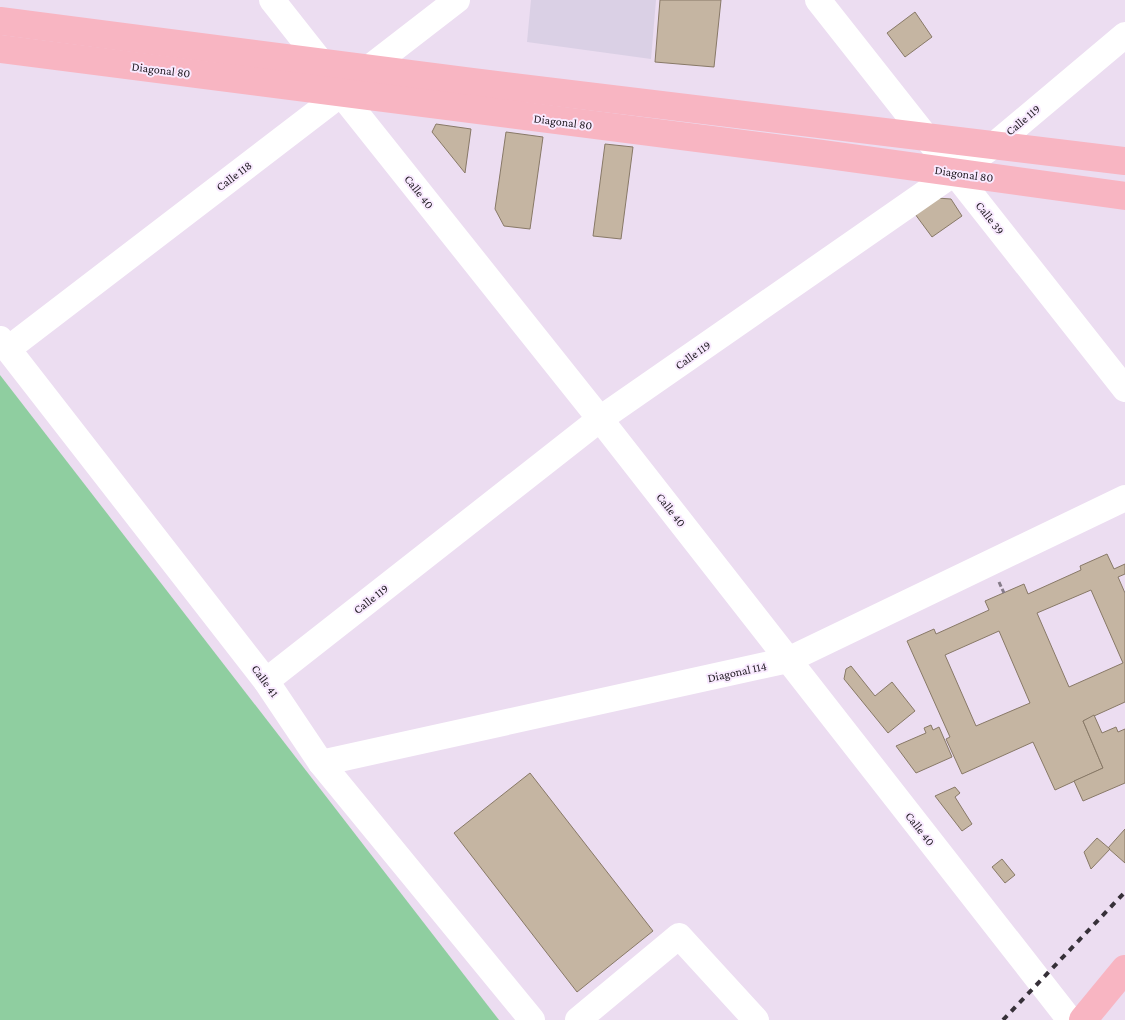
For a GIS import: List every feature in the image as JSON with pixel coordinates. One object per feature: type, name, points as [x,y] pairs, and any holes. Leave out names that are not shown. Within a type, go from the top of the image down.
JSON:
[{"type":"main road","points":[[0,21],[926,136],[993,146],[1125,160]]},
{"type":"main road","name":"Diagonal 80","points":[[0,49],[1125,196]]},
{"type":"main road","points":[[1083,1020],[1125,969]]},
{"type":"street","name":"Calle 40","points":[[272,0],[321,62],[341,94],[600,420],[1070,1020]]},
{"type":"street","name":"Calle 118","points":[[4,344],[341,94],[369,68],[457,0]]},
{"type":"street","name":"Calle 39","points":[[818,0],[1125,389]]},
{"type":"street","name":"Calle 119","points":[[266,681],[600,420],[993,146],[1125,35]]},
{"type":"street","name":"Calle 41","points":[[4,344],[266,681],[321,763],[532,1020]]},
{"type":"street","name":"Diagonal 114","points":[[321,763],[788,660],[1125,498]]},
{"type":"street","points":[[578,1020],[679,936],[756,1020]]},
{"type":"shaded area","points":[[531,0],[656,0],[651,59],[527,42]]},
{"type":"green space","points":[[0,375],[499,1020],[0,1020]]},
{"type":"building","points":[[660,0],[721,0],[714,67],[655,62]]},
{"type":"building","points":[[915,12],[932,37],[905,57],[887,33]]},
{"type":"building","points":[[436,124],[471,129],[465,173],[432,132]]},
{"type":"building","points":[[506,132],[543,137],[530,229],[504,226],[495,209]]},
{"type":"building","points":[[605,144],[633,147],[621,239],[593,236]]},
{"type":"building","points":[[937,198],[951,199],[962,216],[932,237],[915,214]]},
{"type":"building","points":[[1107,554],[1114,569],[1125,564],[1125,574],[1118,577],[1125,593],[1125,702],[1083,721],[1103,768],[1055,790],[1033,742],[962,774],[946,739],[950,737],[907,641],[934,629],[936,634],[989,610],[985,601],[1024,584],[1028,594],[1081,570],[1080,566]],"holes":[[[1091,590],[1123,663],[1069,687],[1037,613]],[[999,631],[1030,703],[976,726],[945,655]]]},
{"type":"building","points":[[851,666],[875,696],[892,682],[915,711],[888,733],[844,679],[846,669]]},
{"type":"building","points":[[1094,715],[1102,733],[1116,727],[1118,732],[1125,729],[1125,783],[1083,801],[1074,781],[1103,768],[1083,721]]},
{"type":"building","points":[[931,725],[933,730],[939,727],[952,757],[916,773],[896,746],[926,733],[924,728]]},
{"type":"building","points":[[530,773],[653,931],[577,992],[454,833]]},
{"type":"building","points":[[955,787],[960,793],[955,797],[972,824],[962,831],[935,796]]},
{"type":"building","points":[[1125,829],[1125,863],[1108,848]]},
{"type":"building","points":[[1097,838],[1110,849],[1091,869],[1084,852]]},
{"type":"building","points":[[1002,859],[1015,875],[1005,883],[992,867]]},
{"type":"railway","points":[[1003,1020],[1125,892]]}]
